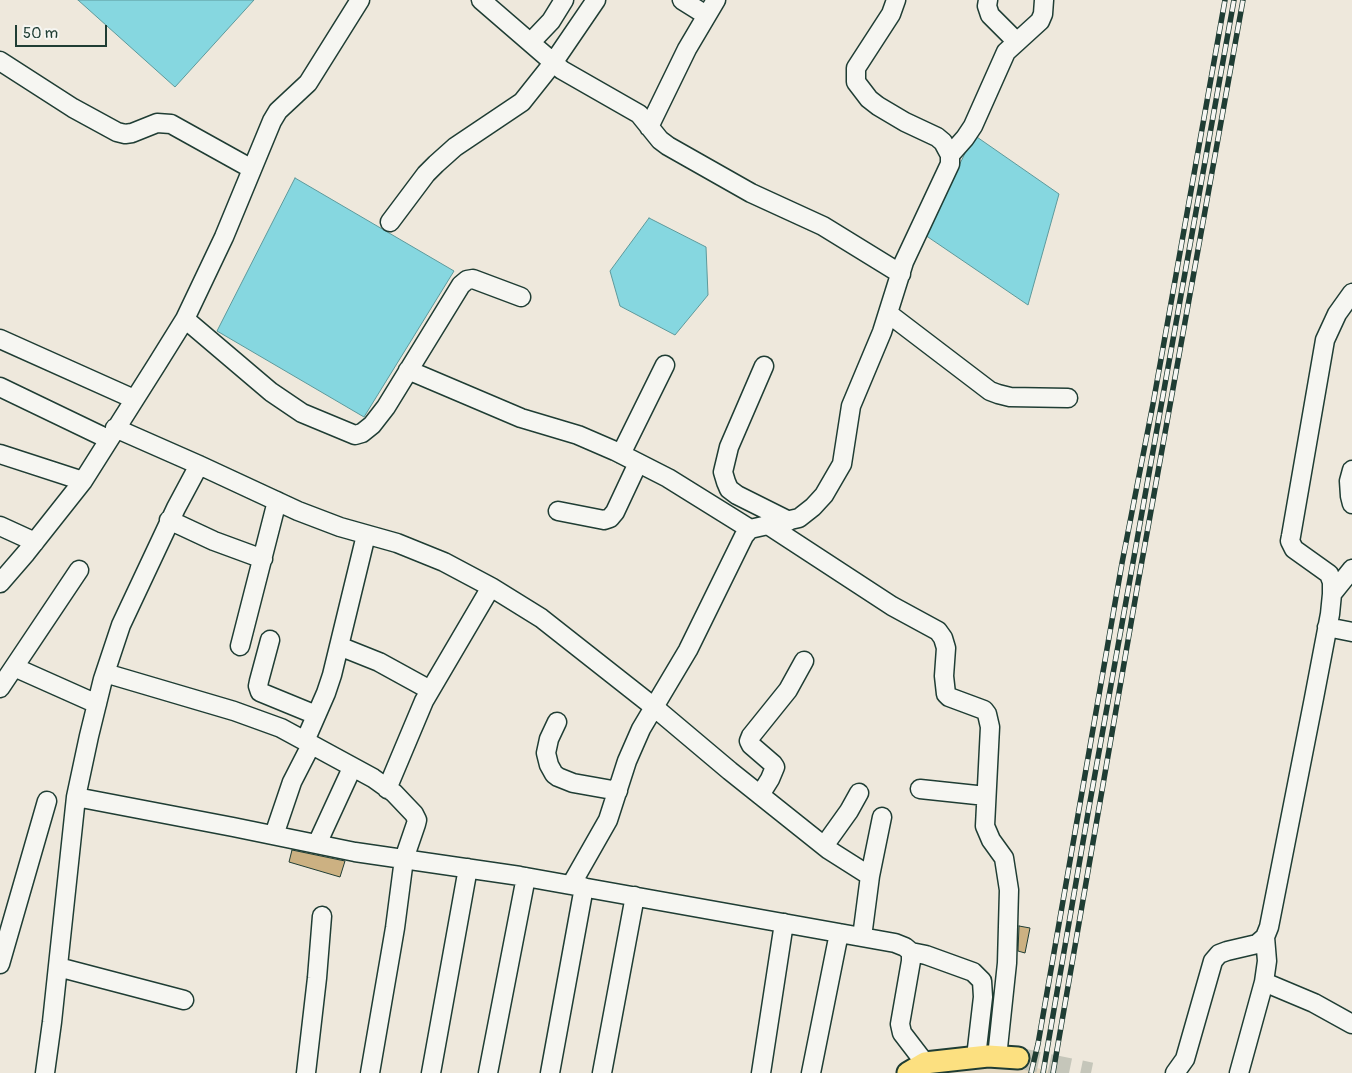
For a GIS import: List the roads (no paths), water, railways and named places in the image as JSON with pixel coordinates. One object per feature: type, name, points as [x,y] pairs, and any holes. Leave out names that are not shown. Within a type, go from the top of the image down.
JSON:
[{"type":"main road","points":[[916,1068],[976,1057],[1008,1057]]},
{"type":"street","points":[[0,583],[83,481],[185,319],[224,237],[278,111],[308,83],[360,0]]},
{"type":"street","points":[[480,0],[531,42],[553,64],[639,114],[660,140],[668,146],[751,193],[823,226],[901,274]]},
{"type":"street","points":[[531,42],[551,21],[564,0]]},
{"type":"street","points":[[390,222],[436,164],[455,147],[522,102],[553,64],[596,0]]},
{"type":"street","points":[[649,126],[676,70],[711,7],[682,0]]},
{"type":"street","points":[[408,370],[521,418],[578,435],[621,454],[668,478],[750,529],[799,518],[824,495],[842,464],[851,406],[889,314],[911,248],[950,164],[950,155],[943,142],[937,137],[882,109],[870,99],[856,82],[856,68],[891,14],[896,0]]},
{"type":"street","points":[[988,0],[987,6],[994,21],[1016,42]]},
{"type":"street","points":[[950,155],[973,126],[997,68],[1006,52],[1040,21],[1043,14],[1044,0]]},
{"type":"street","points":[[0,61],[73,108],[117,132],[126,134],[157,123],[171,124],[252,169]]},
{"type":"street","points":[[185,319],[271,392],[302,413],[355,435],[362,433],[372,425],[386,407],[461,285],[466,280],[473,279],[521,297]]},
{"type":"street","points":[[1239,1073],[1264,982],[1267,961],[1265,937],[1269,927],[1332,594],[1332,582],[1328,574],[1294,549],[1290,541],[1325,340],[1337,314],[1352,293]]},
{"type":"street","points":[[889,314],[990,391],[1010,397],[1068,398]]},
{"type":"street","points":[[0,339],[134,399]]},
{"type":"street","points":[[621,454],[664,365]]},
{"type":"street","points":[[764,366],[729,447],[723,472],[730,489],[737,495],[789,521]]},
{"type":"street","points":[[0,387],[112,434],[199,465],[298,512],[340,528],[397,544],[444,562],[492,587],[541,618],[654,707],[824,846],[870,876]]},
{"type":"street","points":[[0,454],[83,481]]},
{"type":"street","points":[[558,511],[604,520],[610,518],[638,463]]},
{"type":"street","points":[[45,1073],[76,797],[97,704],[121,625],[170,520],[199,465]]},
{"type":"street","points":[[1352,470],[1349,481],[1352,504]]},
{"type":"street","points":[[240,646],[277,502]]},
{"type":"street","points":[[170,520],[214,541],[262,559]]},
{"type":"street","points":[[0,526],[35,542]]},
{"type":"street","points":[[768,526],[892,606],[938,631],[944,638],[946,648],[944,676],[946,694],[949,697],[984,710],[989,719],[985,826],[991,840],[1004,858],[1009,890],[1007,963],[1008,1057]]},
{"type":"street","points":[[550,1073],[577,886],[608,820],[627,761],[641,729],[688,650],[739,544],[750,529]]},
{"type":"street","points":[[274,835],[308,743],[316,715],[329,684],[366,535]]},
{"type":"street","points":[[0,688],[79,570]]},
{"type":"street","points":[[1332,594],[1352,570]]},
{"type":"street","points":[[388,789],[418,714],[430,690],[492,587]]},
{"type":"street","points":[[1327,627],[1352,632]]},
{"type":"street","points":[[270,640],[258,686],[260,692],[316,715]]},
{"type":"street","points":[[339,646],[379,662],[430,690]]},
{"type":"street","points":[[760,794],[775,767],[751,745],[749,740],[788,690],[804,661]]},
{"type":"street","points":[[14,667],[97,704]]},
{"type":"street","points":[[106,673],[254,717],[281,728],[388,789],[407,806],[417,820],[404,859],[370,1073]]},
{"type":"street","points":[[557,722],[549,739],[546,753],[549,766],[554,774],[574,784],[618,791]]},
{"type":"street","points":[[317,844],[352,768]]},
{"type":"street","points":[[920,789],[986,796]]},
{"type":"street","points":[[824,846],[849,811],[859,793]]},
{"type":"street","points":[[76,797],[317,844],[526,877],[895,943],[911,952],[926,955],[973,972],[982,981],[983,997],[976,1057]]},
{"type":"street","points":[[0,964],[47,802]]},
{"type":"street","points":[[862,937],[870,876],[882,818]]},
{"type":"street","points":[[431,1073],[468,868]]},
{"type":"street","points":[[488,1073],[526,877]]},
{"type":"street","points":[[602,1073],[635,896]]},
{"type":"street","points":[[306,1073],[315,1002],[322,916]]},
{"type":"street","points":[[761,1073],[784,923]]},
{"type":"street","points":[[811,1073],[839,933]]},
{"type":"street","points":[[1184,1068],[1213,961],[1219,954],[1257,944],[1265,937]]},
{"type":"street","points":[[911,952],[911,962],[900,1024],[916,1068]]},
{"type":"street","points":[[58,966],[184,1000]]},
{"type":"street","points":[[1264,982],[1314,1003],[1352,1024]]},
{"type":"water","points":[[78,0],[254,0],[175,87]]},
{"type":"water","points":[[974,135],[1059,194],[1028,305],[925,235]]},
{"type":"water","points":[[295,178],[454,271],[364,417],[217,331]]},
{"type":"water","points":[[649,218],[706,247],[708,295],[675,335],[620,306],[610,271]]},
{"type":"tunnel","points":[[1018,1058],[1091,1073]]},
{"type":"railway","points":[[1031,1073],[1038,1044],[1122,563],[1153,404],[1225,0]]},
{"type":"railway","points":[[1043,1073],[1234,0]]},
{"type":"railway","points":[[1053,1073],[1138,583],[1243,0]]}]
